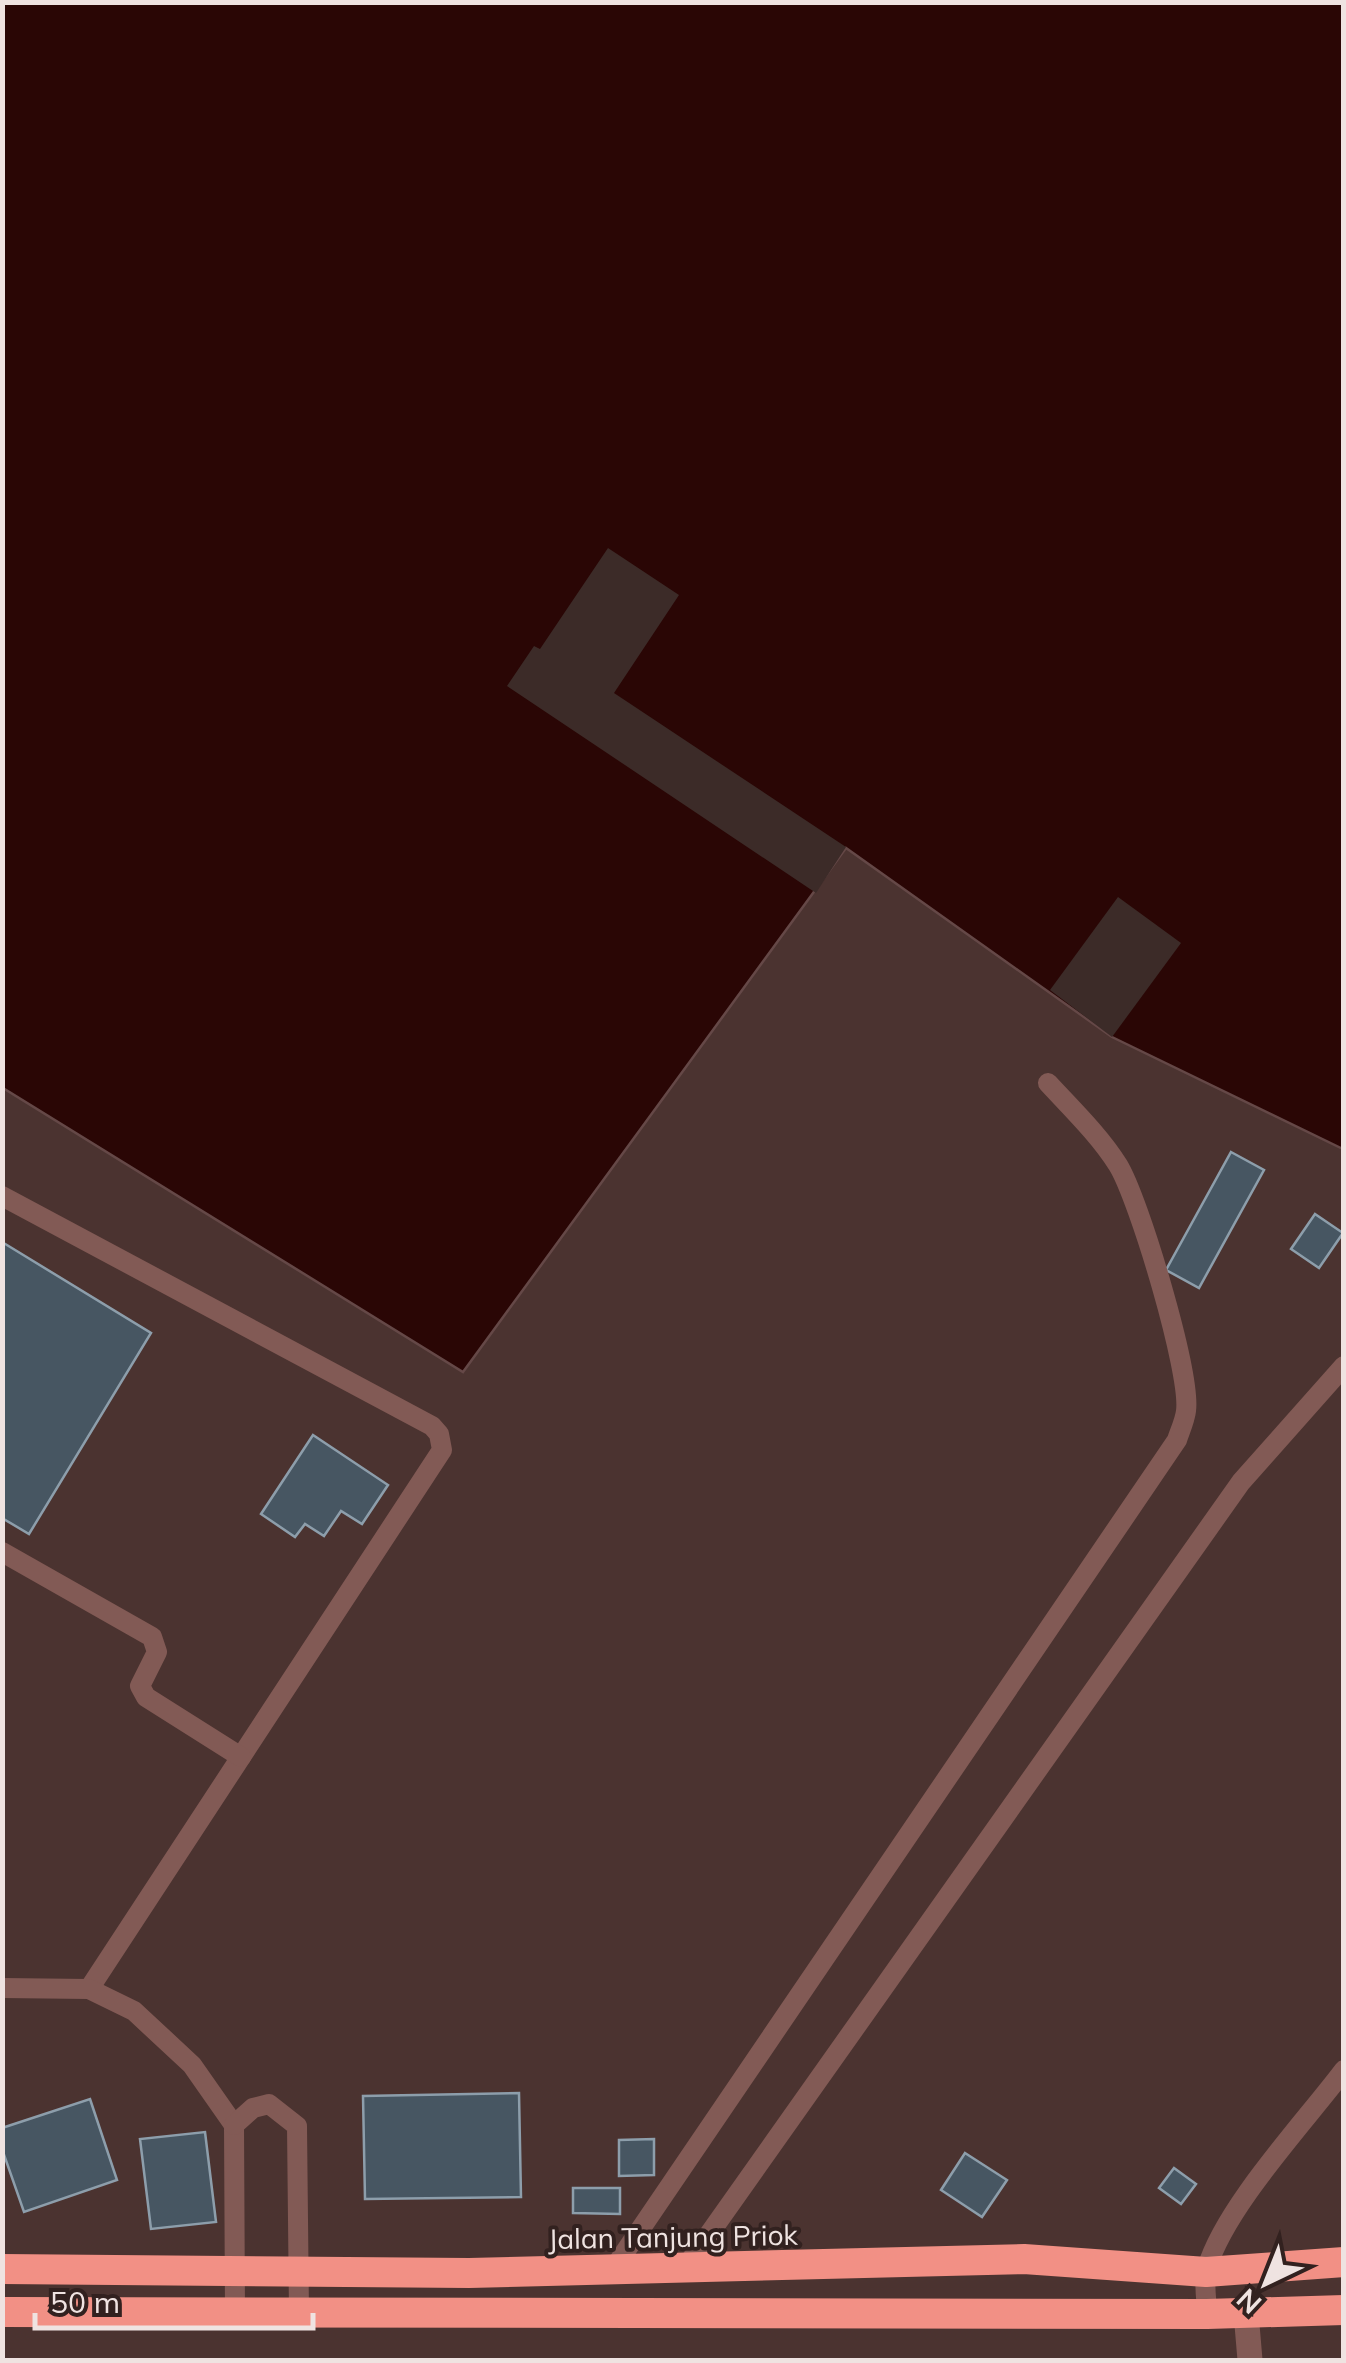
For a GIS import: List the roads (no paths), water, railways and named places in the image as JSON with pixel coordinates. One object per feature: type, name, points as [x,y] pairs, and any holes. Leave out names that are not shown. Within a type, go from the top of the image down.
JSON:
[{"type":"highway","name":"Jalan Tanjung Priok","points":[[2,2268],[684,2271],[1024,2259],[1206,2272],[1344,2262]]},
{"type":"highway","points":[[2,2312],[1207,2314],[1344,2310]]},
{"type":"street","points":[[1246,2313],[1250,2360]]},
{"type":"lane","points":[[612,2271],[1177,1440],[1186,1411],[1184,1374],[1136,1206],[1120,1169],[1098,1136],[1048,1083]]},
{"type":"lane","points":[[2,1196],[439,1434],[442,1450],[89,1990]]},
{"type":"lane","points":[[684,2271],[1241,1482],[1344,1366]]},
{"type":"lane","points":[[2,1552],[152,1637],[157,1652],[140,1686],[146,1697],[241,1757]]},
{"type":"lane","points":[[2,1988],[89,1990],[134,2011],[192,2065],[234,2125],[234,2314]]},
{"type":"lane","points":[[1207,2314],[1206,2272],[1232,2219],[1344,2070]]},
{"type":"lane","points":[[234,2125],[253,2108],[269,2104],[296,2126],[298,2313]]}]
